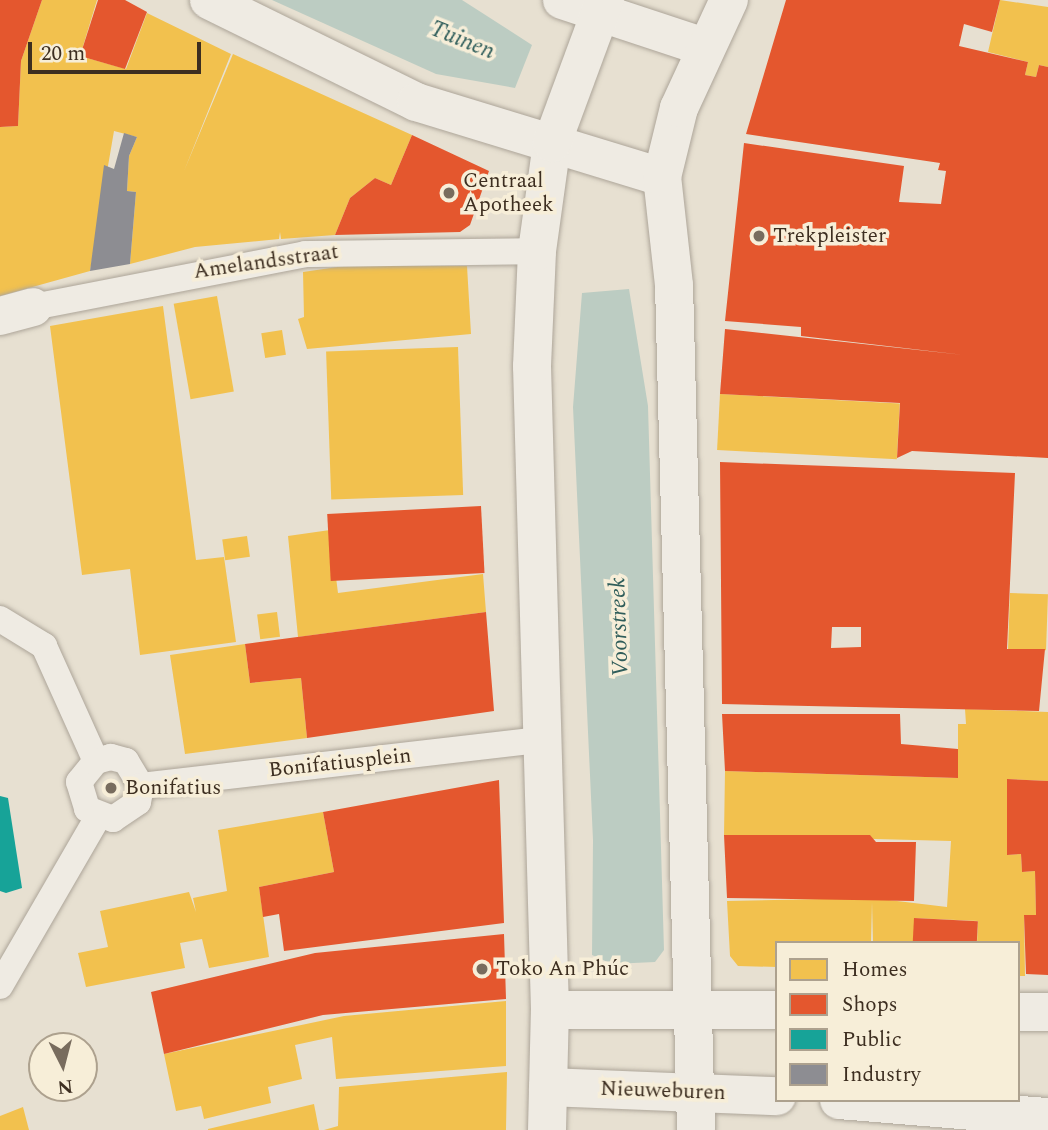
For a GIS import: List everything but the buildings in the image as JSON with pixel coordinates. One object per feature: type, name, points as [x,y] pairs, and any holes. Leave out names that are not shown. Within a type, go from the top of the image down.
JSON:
[{"type":"street","points":[[209,0],[416,102],[662,177]]},
{"type":"street","points":[[562,0],[602,8],[704,47]]},
{"type":"street","points":[[696,1130],[674,285],[662,177],[704,47],[729,0]]},
{"type":"street","points":[[547,1130],[550,1010],[540,740],[532,366],[537,251],[552,143],[602,8]]},
{"type":"street","points":[[550,1010],[775,1010]]},
{"type":"street","points":[[1020,1012],[1048,1012]]},
{"type":"street","name":"Nieuweburen","points":[[548,1087],[775,1096]]},
{"type":"street","points":[[864,1102],[1048,1117]]},
{"type":"lane","name":"Amelandsstraat","points":[[16,311],[292,256],[387,248],[537,251]]},
{"type":"lane","points":[[0,619],[44,646],[96,761]]},
{"type":"lane","name":"Bonifatiusplein","points":[[141,786],[540,740]]},
{"type":"lane","points":[[96,761],[126,761],[141,786],[128,814],[98,817],[87,809],[79,782],[96,761]]},
{"type":"lane","points":[[0,986],[98,817]]},
{"type":"water","name":"Tuinen","points":[[272,0],[462,0],[532,45],[515,88],[436,74]]},
{"type":"water","name":"Voorstreek","points":[[629,289],[648,406],[664,950],[655,962],[612,964],[592,955],[593,840],[573,407],[582,293]]},
{"type":"place","name":"Centraal Apotheek","points":[[449,193]]},
{"type":"place","name":"Trekpleister","points":[[759,236]]},
{"type":"place","name":"Bonifatius","points":[[111,788]]},
{"type":"place","name":"Toko An Phúc","points":[[482,969]]}]
